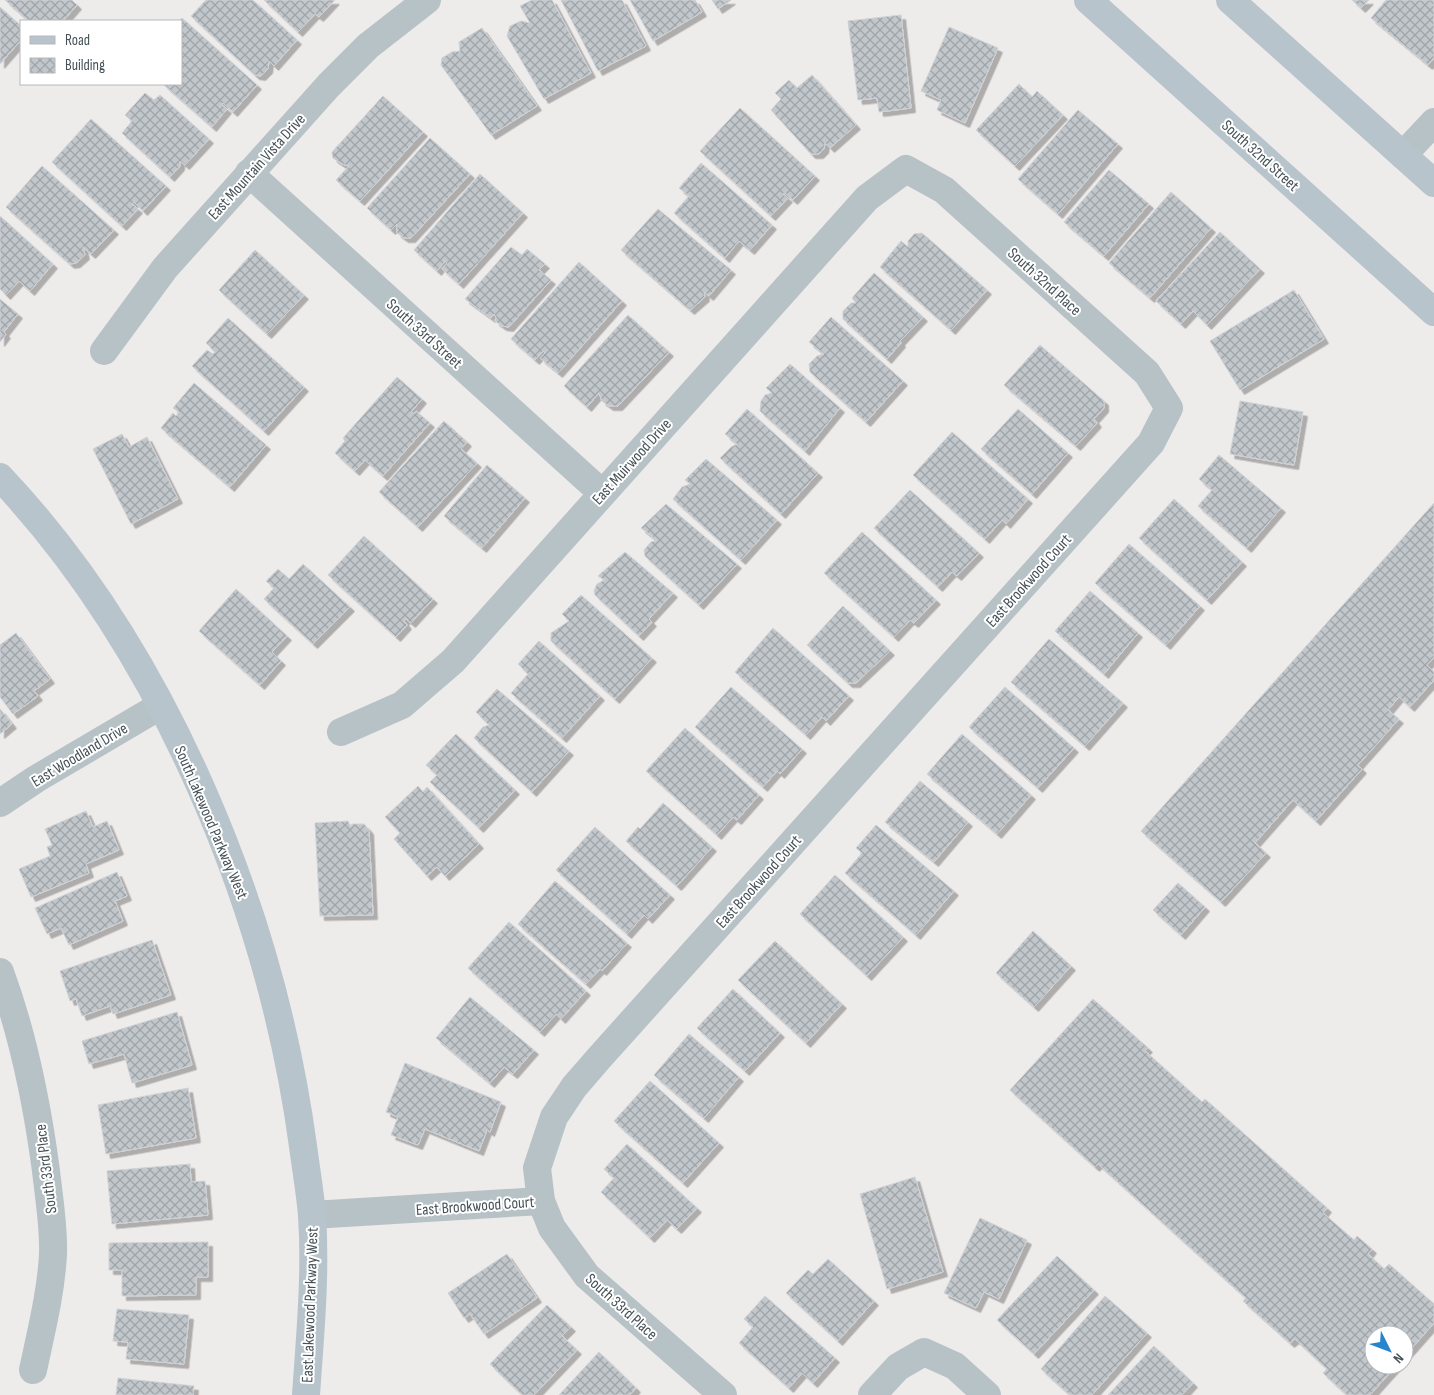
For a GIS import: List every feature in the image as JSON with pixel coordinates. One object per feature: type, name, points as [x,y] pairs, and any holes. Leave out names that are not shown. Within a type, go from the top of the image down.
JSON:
[{"type":"street","name":"East Mountain Vista Drive","points":[[104,351],[165,268],[249,173],[355,59],[427,0]]},
{"type":"street","name":"South 32nd Street","points":[[1088,0],[1434,312]]},
{"type":"street","points":[[1230,0],[1434,183]]},
{"type":"street","points":[[1403,156],[1434,122]]},
{"type":"street","name":"South 32nd Place","points":[[906,169],[944,190],[1147,373],[1169,408]]},
{"type":"street","name":"East Muirwood Drive","points":[[341,732],[402,705],[453,661],[867,198],[906,169]]},
{"type":"street","name":"South 33rd Street","points":[[249,173],[602,494]]},
{"type":"street","name":"East Brookwood Court","points":[[312,1215],[541,1201],[537,1168],[554,1116],[574,1087],[1151,443],[1169,408]]},
{"type":"street","name":"South Lakewood Parkway West","points":[[0,477],[48,534],[97,600],[160,706],[184,753],[221,836],[249,912],[268,976],[288,1058],[312,1215]]},
{"type":"street","name":"East Woodland Drive","points":[[0,804],[36,779],[160,706]]},
{"type":"street","name":"South 33rd Place","points":[[0,972],[24,1050],[37,1107],[49,1194],[53,1253],[46,1309],[33,1370]]},
{"type":"street","name":"South 33rd Place","points":[[541,1201],[552,1228],[587,1276],[724,1395]]},
{"type":"street","name":"East Lakewood Parkway West","points":[[306,1395],[312,1284],[312,1215]]},
{"type":"street","points":[[872,1395],[898,1367],[924,1352],[955,1366],[987,1395]]},
{"type":"building","points":[[5,0],[72,0],[77,5],[64,20],[54,18],[52,20],[28,20]]},
{"type":"building","points":[[206,0],[253,0],[297,40],[274,66],[269,61],[268,69],[261,76],[255,75],[191,16]]},
{"type":"building","points":[[264,0],[335,0],[319,17],[315,14],[298,32]]},
{"type":"building","points":[[532,0],[552,0],[591,73],[544,99],[507,36],[510,26],[521,21],[530,23],[520,6]]},
{"type":"building","points":[[561,0],[622,0],[646,46],[598,71]]},
{"type":"building","points":[[630,0],[695,0],[702,12],[653,41]]},
{"type":"building","points":[[712,0],[731,0],[718,9]]},
{"type":"building","points":[[1352,0],[1369,0],[1361,8]]},
{"type":"building","points":[[1386,0],[1434,0],[1434,58],[1428,65],[1371,18]]},
{"type":"building","points":[[0,7],[20,25],[20,41],[0,64]]},
{"type":"building","points":[[901,15],[911,108],[879,112],[877,98],[858,100],[848,21]]},
{"type":"building","points":[[182,18],[257,85],[233,112],[223,103],[222,105],[227,109],[212,127],[164,85],[182,85],[182,20],[180,20]]},
{"type":"building","points":[[949,27],[998,48],[965,123],[937,110],[941,100],[921,91]]},
{"type":"building","points":[[482,28],[537,106],[491,135],[441,65],[442,58],[452,52],[460,51],[459,42]]},
{"type":"building","points":[[812,75],[856,125],[830,148],[825,143],[824,149],[819,154],[811,154],[771,110],[781,99],[775,93],[789,80],[797,88]]},
{"type":"building","points":[[1019,84],[1032,97],[1037,91],[1063,115],[1015,166],[976,130]]},
{"type":"building","points":[[145,93],[154,100],[160,95],[209,139],[185,165],[180,161],[180,166],[170,177],[122,133],[132,121],[125,115]]},
{"type":"building","points":[[383,96],[423,132],[360,201],[336,180],[349,166],[333,158],[332,152]]},
{"type":"building","points":[[740,108],[815,176],[793,200],[785,193],[783,194],[788,198],[771,216],[700,151]]},
{"type":"building","points":[[1078,110],[1118,144],[1058,214],[1018,179]]},
{"type":"building","points":[[91,119],[166,186],[143,211],[134,202],[132,204],[138,209],[122,226],[52,162]]},
{"type":"building","points":[[430,138],[470,174],[411,238],[404,238],[397,233],[397,224],[391,230],[367,208]]},
{"type":"building","points":[[701,163],[772,225],[750,250],[739,241],[725,258],[674,213],[689,196],[679,188]]},
{"type":"building","points":[[42,166],[114,230],[91,254],[83,247],[85,255],[76,263],[70,264],[6,207]]},
{"type":"building","points":[[1109,170],[1149,204],[1104,256],[1064,222]]},
{"type":"building","points":[[480,174],[523,213],[459,284],[442,269],[447,263],[445,261],[437,271],[414,250]]},
{"type":"building","points":[[1171,192],[1211,228],[1150,298],[1109,263]]},
{"type":"building","points":[[658,209],[731,270],[709,296],[704,292],[705,297],[690,310],[621,250]]},
{"type":"building","points":[[0,216],[53,264],[30,291],[19,281],[6,295],[0,289]]},
{"type":"building","points":[[1220,232],[1260,269],[1207,325],[1193,311],[1181,324],[1156,301]]},
{"type":"building","points":[[922,233],[987,290],[951,330],[880,267],[901,241],[908,247],[908,241],[914,234]]},
{"type":"building","points":[[511,247],[522,255],[527,249],[545,264],[539,270],[551,280],[509,327],[502,326],[495,321],[496,317],[494,314],[491,318],[465,299]]},
{"type":"building","points":[[255,250],[304,295],[267,334],[219,290]]},
{"type":"building","points":[[579,262],[622,301],[558,373],[540,358],[545,353],[543,351],[535,360],[511,339]]},
{"type":"building","points":[[874,273],[923,317],[900,341],[901,343],[887,359],[843,319],[843,311],[851,303],[856,303],[852,298]]},
{"type":"building","points":[[1294,290],[1324,339],[1240,390],[1210,341]]},
{"type":"building","points":[[0,299],[18,314],[4,332],[6,334],[0,342]]},
{"type":"building","points":[[628,315],[669,352],[618,406],[609,406],[602,401],[599,393],[587,407],[564,386]]},
{"type":"building","points":[[831,317],[903,381],[866,422],[810,372],[809,364],[817,356],[824,354],[809,342]]},
{"type":"building","points":[[228,318],[304,387],[264,431],[192,366],[207,350],[213,354],[215,352],[206,343]]},
{"type":"building","points":[[1040,345],[1104,401],[1104,408],[1094,419],[1097,423],[1076,446],[1004,385]]},
{"type":"building","points":[[790,364],[840,408],[805,451],[760,411],[761,401],[765,395],[772,393],[766,388]]},
{"type":"building","points":[[397,377],[422,399],[411,412],[414,414],[416,411],[430,423],[383,476],[365,460],[355,471],[335,453],[345,441],[343,438]]},
{"type":"building","points":[[194,383],[266,445],[230,487],[161,428],[173,413],[176,416],[179,412],[173,408]]},
{"type":"building","points":[[1240,401],[1303,412],[1294,465],[1230,454]]},
{"type":"building","points":[[747,409],[818,473],[781,514],[720,458],[737,444],[725,434]]},
{"type":"building","points":[[1018,409],[1068,453],[1032,494],[981,449]]},
{"type":"building","points":[[444,421],[467,442],[461,449],[477,463],[418,527],[379,492]]},
{"type":"building","points":[[952,432],[1028,499],[1006,524],[1002,520],[985,539],[913,475]]},
{"type":"building","points":[[122,434],[129,447],[147,437],[178,499],[131,524],[93,449]]},
{"type":"building","points":[[1219,455],[1281,508],[1247,548],[1198,506],[1212,490],[1199,479]]},
{"type":"building","points":[[706,459],[777,520],[741,560],[673,499],[682,487],[690,484],[685,480]]},
{"type":"building","points":[[487,465],[525,498],[482,548],[444,516]]},
{"type":"building","points":[[910,490],[979,553],[957,576],[952,572],[938,587],[874,528]]},
{"type":"building","points":[[1174,499],[1242,562],[1207,600],[1139,538]]},
{"type":"building","points":[[1434,503],[1434,657],[1427,665],[1434,672],[1434,680],[1410,707],[1399,697],[1388,710],[1399,719],[1358,765],[1362,769],[1316,821],[1293,800],[1255,843],[1266,853],[1221,902],[1141,831]]},
{"type":"building","points":[[666,504],[737,564],[699,605],[645,556],[644,550],[651,542],[657,540],[641,528]]},
{"type":"building","points":[[862,532],[936,600],[914,623],[910,620],[894,637],[824,573]]},
{"type":"building","points":[[364,536],[433,599],[411,623],[406,619],[404,621],[407,625],[396,637],[328,575]]},
{"type":"building","points":[[1129,544],[1200,606],[1166,645],[1095,583]]},
{"type":"building","points":[[625,552],[673,593],[649,619],[652,622],[639,636],[595,595],[594,591],[597,584],[604,580],[598,576]]},
{"type":"building","points":[[303,564],[350,607],[313,644],[264,599],[274,588],[266,581],[278,569],[289,579]]},
{"type":"building","points":[[236,589],[287,636],[272,652],[281,661],[260,685],[199,631]]},
{"type":"building","points":[[1090,591],[1138,633],[1104,674],[1055,631]]},
{"type":"building","points":[[581,595],[652,658],[615,699],[551,641],[551,633],[569,621],[562,614]]},
{"type":"building","points":[[843,606],[890,651],[856,683],[848,683],[807,645]]},
{"type":"building","points":[[773,628],[849,696],[826,721],[822,717],[806,735],[735,672]]},
{"type":"building","points":[[16,633],[50,679],[34,691],[38,696],[13,714],[0,697],[0,645]]},
{"type":"building","points":[[1049,639],[1123,703],[1085,746],[1011,682]]},
{"type":"building","points":[[539,641],[600,696],[562,738],[511,693],[528,674],[518,664]]},
{"type":"building","points":[[731,687],[802,749],[780,774],[777,771],[763,787],[695,727]]},
{"type":"building","points":[[1005,687],[1074,748],[1038,788],[969,727]]},
{"type":"building","points":[[497,689],[569,751],[532,792],[474,738],[483,727],[489,725],[476,712]]},
{"type":"building","points":[[0,709],[12,724],[0,734]]},
{"type":"building","points":[[685,728],[759,795],[737,820],[733,817],[717,835],[646,771]]},
{"type":"building","points":[[456,734],[515,790],[479,828],[430,782],[437,775],[426,765]]},
{"type":"building","points":[[962,734],[1031,795],[997,834],[927,774]]},
{"type":"building","points":[[920,781],[968,822],[934,862],[885,822]]},
{"type":"building","points":[[418,786],[423,792],[427,787],[479,844],[445,876],[437,867],[427,876],[394,839],[400,833],[385,817]]},
{"type":"building","points":[[663,803],[712,847],[677,886],[626,841],[638,827],[640,829]]},
{"type":"building","points":[[86,811],[93,827],[107,821],[119,850],[86,864],[89,873],[31,897],[19,869],[50,856],[47,847],[52,845],[45,829]]},
{"type":"building","points":[[348,821],[351,827],[352,824],[364,824],[369,830],[373,915],[320,916],[315,823]]},
{"type":"building","points":[[876,825],[954,891],[916,935],[845,873],[862,853],[856,848]]},
{"type":"building","points":[[595,827],[670,895],[648,919],[644,915],[627,934],[556,870]]},
{"type":"building","points":[[117,872],[127,896],[115,901],[123,921],[69,945],[61,928],[47,934],[35,908]]},
{"type":"building","points":[[835,875],[903,937],[867,976],[800,914]]},
{"type":"building","points":[[555,881],[627,943],[602,971],[600,969],[586,984],[518,924]]},
{"type":"building","points":[[1178,883],[1205,907],[1181,935],[1153,910]]},
{"type":"building","points":[[509,922],[586,991],[561,1019],[556,1014],[540,1032],[468,968]]},
{"type":"building","points":[[1033,931],[1071,966],[1034,1007],[996,973]]},
{"type":"building","points":[[152,940],[171,995],[113,1014],[110,1006],[82,1016],[76,999],[70,1001],[60,971]]},
{"type":"building","points":[[775,941],[842,1004],[806,1043],[738,980]]},
{"type":"building","points":[[733,989],[780,1033],[745,1071],[697,1028]]},
{"type":"building","points":[[470,997],[534,1050],[513,1074],[504,1067],[490,1083],[436,1038]]},
{"type":"building","points":[[1093,999],[1148,1048],[1145,1051],[1202,1102],[1205,1099],[1327,1208],[1323,1213],[1354,1240],[1357,1236],[1372,1249],[1368,1254],[1384,1269],[1389,1264],[1434,1304],[1434,1323],[1414,1346],[1414,1325],[1364,1325],[1364,1375],[1388,1375],[1370,1395],[1347,1395],[1323,1373],[1327,1369],[1295,1339],[1290,1343],[1243,1301],[1246,1298],[1098,1164],[1095,1167],[1010,1090]]},
{"type":"building","points":[[177,1012],[192,1065],[132,1083],[124,1054],[89,1064],[82,1041]]},
{"type":"building","points":[[689,1034],[739,1077],[704,1118],[654,1075]]},
{"type":"building","points":[[405,1063],[501,1102],[490,1132],[487,1130],[479,1151],[425,1129],[418,1145],[391,1135],[398,1117],[386,1112]]},
{"type":"building","points":[[650,1081],[719,1143],[683,1183],[614,1121]]},
{"type":"building","points":[[188,1088],[196,1138],[106,1154],[98,1105]]},
{"type":"building","points":[[627,1144],[697,1208],[677,1229],[667,1220],[650,1238],[601,1192],[614,1178],[604,1169]]},
{"type":"building","points":[[190,1164],[191,1182],[205,1181],[208,1215],[112,1224],[107,1171]]},
{"type":"building","points":[[915,1177],[943,1272],[887,1289],[860,1194]]},
{"type":"building","points":[[980,1218],[1027,1240],[999,1299],[984,1292],[976,1308],[944,1293]]},
{"type":"building","points":[[208,1242],[208,1277],[196,1277],[196,1295],[122,1296],[122,1270],[109,1270],[109,1243]]},
{"type":"building","points":[[507,1254],[537,1298],[484,1334],[470,1314],[464,1318],[448,1293]]},
{"type":"building","points":[[1057,1256],[1094,1290],[1034,1354],[997,1320]]},
{"type":"building","points":[[828,1259],[874,1301],[838,1341],[786,1293],[808,1270],[813,1274]]},
{"type":"building","points":[[765,1296],[835,1358],[813,1383],[802,1373],[789,1388],[739,1343],[753,1327],[744,1319]]},
{"type":"building","points":[[1105,1296],[1147,1333],[1092,1395],[1070,1395],[1041,1369]]},
{"type":"building","points":[[547,1305],[571,1327],[562,1336],[577,1350],[534,1395],[522,1395],[490,1364]]},
{"type":"building","points":[[117,1309],[189,1315],[184,1364],[126,1359],[128,1342],[113,1341]]},
{"type":"building","points":[[1154,1346],[1193,1383],[1182,1395],[1108,1395]]},
{"type":"building","points":[[599,1352],[636,1388],[630,1395],[559,1395]]},
{"type":"building","points":[[118,1378],[194,1386],[193,1395],[116,1395]]}]
